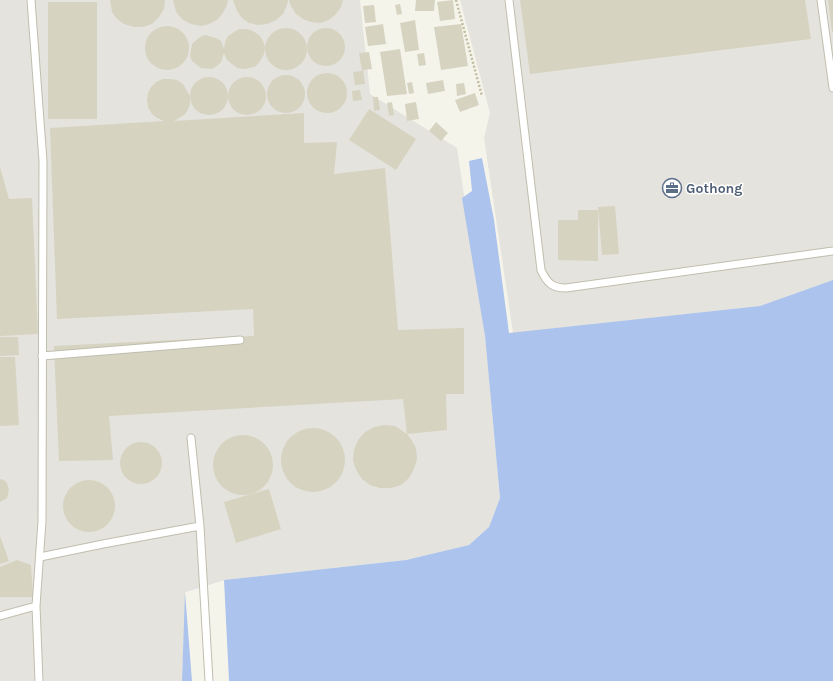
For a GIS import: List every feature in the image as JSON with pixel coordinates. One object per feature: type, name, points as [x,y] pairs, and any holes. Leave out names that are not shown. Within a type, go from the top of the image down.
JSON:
[{"type":"lane","points":[[32,0],[43,161],[42,513],[36,606],[39,681]]},
{"type":"lane","points":[[509,0],[541,270],[545,279],[551,285],[558,288],[566,288],[833,251]]},
{"type":"lane","points":[[821,0],[833,88]]},
{"type":"lane","points":[[42,356],[240,340]]},
{"type":"lane","points":[[190,438],[200,526],[209,681]]},
{"type":"lane","points":[[40,557],[200,526]]},
{"type":"lane","points":[[0,616],[36,606]]},
{"type":"path","points":[[456,0],[482,96]]},
{"type":"shaded area","points":[[0,0],[360,0],[370,94],[457,148],[485,336],[500,498],[489,527],[469,545],[406,560],[224,580],[186,592],[182,681],[0,681]]},
{"type":"shaded area","points":[[460,0],[833,0],[833,280],[760,306],[513,333],[484,138],[490,113]]},
{"type":"water","points":[[482,158],[494,220],[509,333],[760,306],[833,280],[833,681],[182,681],[185,592],[224,580],[406,560],[469,545],[489,527],[500,498],[485,336],[462,198],[472,191],[469,161]]},
{"type":"pier","points":[[224,580],[229,681],[192,681],[185,592]]},
{"type":"building","points":[[110,0],[165,0],[164,9],[152,24],[143,27],[134,27],[124,24],[117,19],[112,12]]},
{"type":"building","points":[[173,0],[228,0],[223,13],[217,20],[201,26],[191,24],[183,20],[176,12]]},
{"type":"building","points":[[233,0],[288,0],[283,14],[276,20],[267,24],[258,25],[249,23],[242,18],[237,11]]},
{"type":"building","points":[[289,0],[343,0],[341,7],[336,14],[329,20],[320,23],[303,19],[296,14]]},
{"type":"building","points":[[416,0],[435,0],[434,11],[415,11]]},
{"type":"building","points":[[453,0],[455,19],[440,21],[437,2]]},
{"type":"building","points":[[520,0],[805,0],[811,39],[530,74]]},
{"type":"building","points":[[828,0],[833,0],[833,32],[832,32]]},
{"type":"building","points":[[48,2],[97,2],[97,119],[48,119]]},
{"type":"building","points":[[400,4],[402,14],[397,15],[395,5]]},
{"type":"building","points":[[374,5],[376,22],[365,23],[363,6]]},
{"type":"building","points":[[415,20],[419,50],[405,52],[400,23]]},
{"type":"building","points":[[383,24],[386,44],[368,46],[365,27]]},
{"type":"building","points":[[461,24],[468,66],[441,70],[434,27]]},
{"type":"building","points":[[167,26],[179,30],[185,36],[189,48],[185,60],[179,66],[167,70],[155,66],[149,60],[145,48],[149,36],[155,30]]},
{"type":"building","points":[[286,28],[301,34],[307,49],[301,64],[286,70],[271,64],[265,49],[271,34]]},
{"type":"building","points":[[326,28],[336,31],[342,37],[345,47],[342,57],[336,63],[326,66],[316,63],[310,57],[307,47],[310,37],[316,31]]},
{"type":"building","points":[[239,29],[253,31],[259,35],[263,41],[265,47],[264,54],[256,66],[243,69],[237,68],[227,60],[224,53],[221,62],[212,69],[201,68],[192,61],[190,56],[192,44],[200,37],[205,35],[216,38],[221,41],[224,49],[228,36]]},
{"type":"building","points":[[400,49],[407,94],[387,96],[380,52]]},
{"type":"building","points":[[369,52],[372,69],[363,70],[365,84],[355,85],[353,72],[362,71],[359,53]]},
{"type":"building","points":[[424,53],[426,65],[419,66],[417,54]]},
{"type":"building","points":[[327,73],[335,75],[341,79],[345,85],[347,93],[345,101],[341,107],[335,111],[327,113],[319,111],[313,107],[309,101],[307,93],[309,85],[313,79],[319,75]]},
{"type":"building","points":[[286,75],[296,78],[302,84],[305,94],[302,104],[296,110],[286,113],[276,110],[270,104],[267,94],[270,84],[276,78]]},
{"type":"building","points":[[209,77],[219,80],[225,86],[228,96],[225,106],[219,112],[209,115],[199,112],[193,106],[190,96],[193,86],[199,80]]},
{"type":"building","points":[[243,77],[251,77],[258,80],[263,85],[266,96],[263,107],[258,112],[251,115],[243,115],[236,112],[231,107],[228,100],[228,92],[231,85],[236,80]]},
{"type":"building","points":[[163,79],[177,80],[183,84],[190,96],[188,110],[184,115],[174,121],[304,113],[304,143],[337,142],[334,174],[385,168],[398,330],[464,328],[464,394],[446,394],[447,430],[407,434],[403,399],[109,416],[113,460],[59,461],[54,346],[254,336],[253,309],[57,319],[50,128],[164,121],[152,114],[148,107],[147,100],[151,87],[156,82]]},
{"type":"building","points":[[443,80],[445,91],[428,94],[426,83]]},
{"type":"building","points":[[412,82],[414,93],[409,94],[407,83]]},
{"type":"building","points":[[464,83],[466,94],[457,96],[456,84]]},
{"type":"building","points":[[360,90],[362,100],[353,101],[352,91]]},
{"type":"building","points":[[475,93],[479,105],[460,112],[455,100]]},
{"type":"building","points":[[373,97],[378,97],[380,110],[374,111]]},
{"type":"building","points":[[392,102],[394,115],[389,116],[387,103]]},
{"type":"building","points":[[416,102],[419,119],[407,121],[405,104]]},
{"type":"building","points":[[369,109],[416,139],[396,170],[349,140]]},
{"type":"building","points":[[436,122],[448,133],[441,141],[429,131]]},
{"type":"building","points":[[0,167],[9,199],[32,198],[38,334],[0,336]]},
{"type":"building","points":[[615,206],[619,254],[602,255],[598,207]]},
{"type":"building","points":[[578,210],[598,210],[598,261],[558,260],[558,220],[578,220]]},
{"type":"building","points":[[0,337],[18,337],[19,355],[0,356]]},
{"type":"building","points":[[0,357],[15,357],[19,425],[0,426]]},
{"type":"building","points":[[384,425],[395,426],[407,434],[416,448],[417,459],[409,478],[401,485],[391,488],[380,488],[370,485],[362,479],[356,470],[353,460],[354,450],[358,440],[365,432],[374,427]]},
{"type":"building","points":[[313,428],[331,434],[339,442],[345,460],[339,478],[331,486],[313,492],[295,486],[287,478],[281,460],[287,442],[295,434]]},
{"type":"building","points":[[243,435],[255,437],[268,448],[271,453],[273,465],[271,477],[260,490],[255,493],[243,495],[231,493],[218,482],[215,477],[213,465],[215,453],[226,440],[231,437]]},
{"type":"building","points":[[137,442],[145,442],[153,445],[159,451],[162,463],[159,475],[153,481],[145,484],[137,484],[129,481],[123,475],[120,467],[120,459],[123,451],[129,445]]},
{"type":"building","points":[[0,479],[7,483],[9,490],[7,498],[0,502]]},
{"type":"building","points":[[84,480],[94,480],[108,487],[115,501],[115,511],[108,525],[94,532],[84,532],[74,528],[67,521],[63,511],[63,501],[67,491],[74,484]]},
{"type":"building","points":[[269,489],[281,529],[236,543],[224,502]]},
{"type":"building","points":[[0,536],[9,561],[0,564]]},
{"type":"building","points":[[17,560],[31,565],[33,597],[0,597],[0,567]]},
{"type":"place","name":"Gothong","points":[[672,188]]}]
